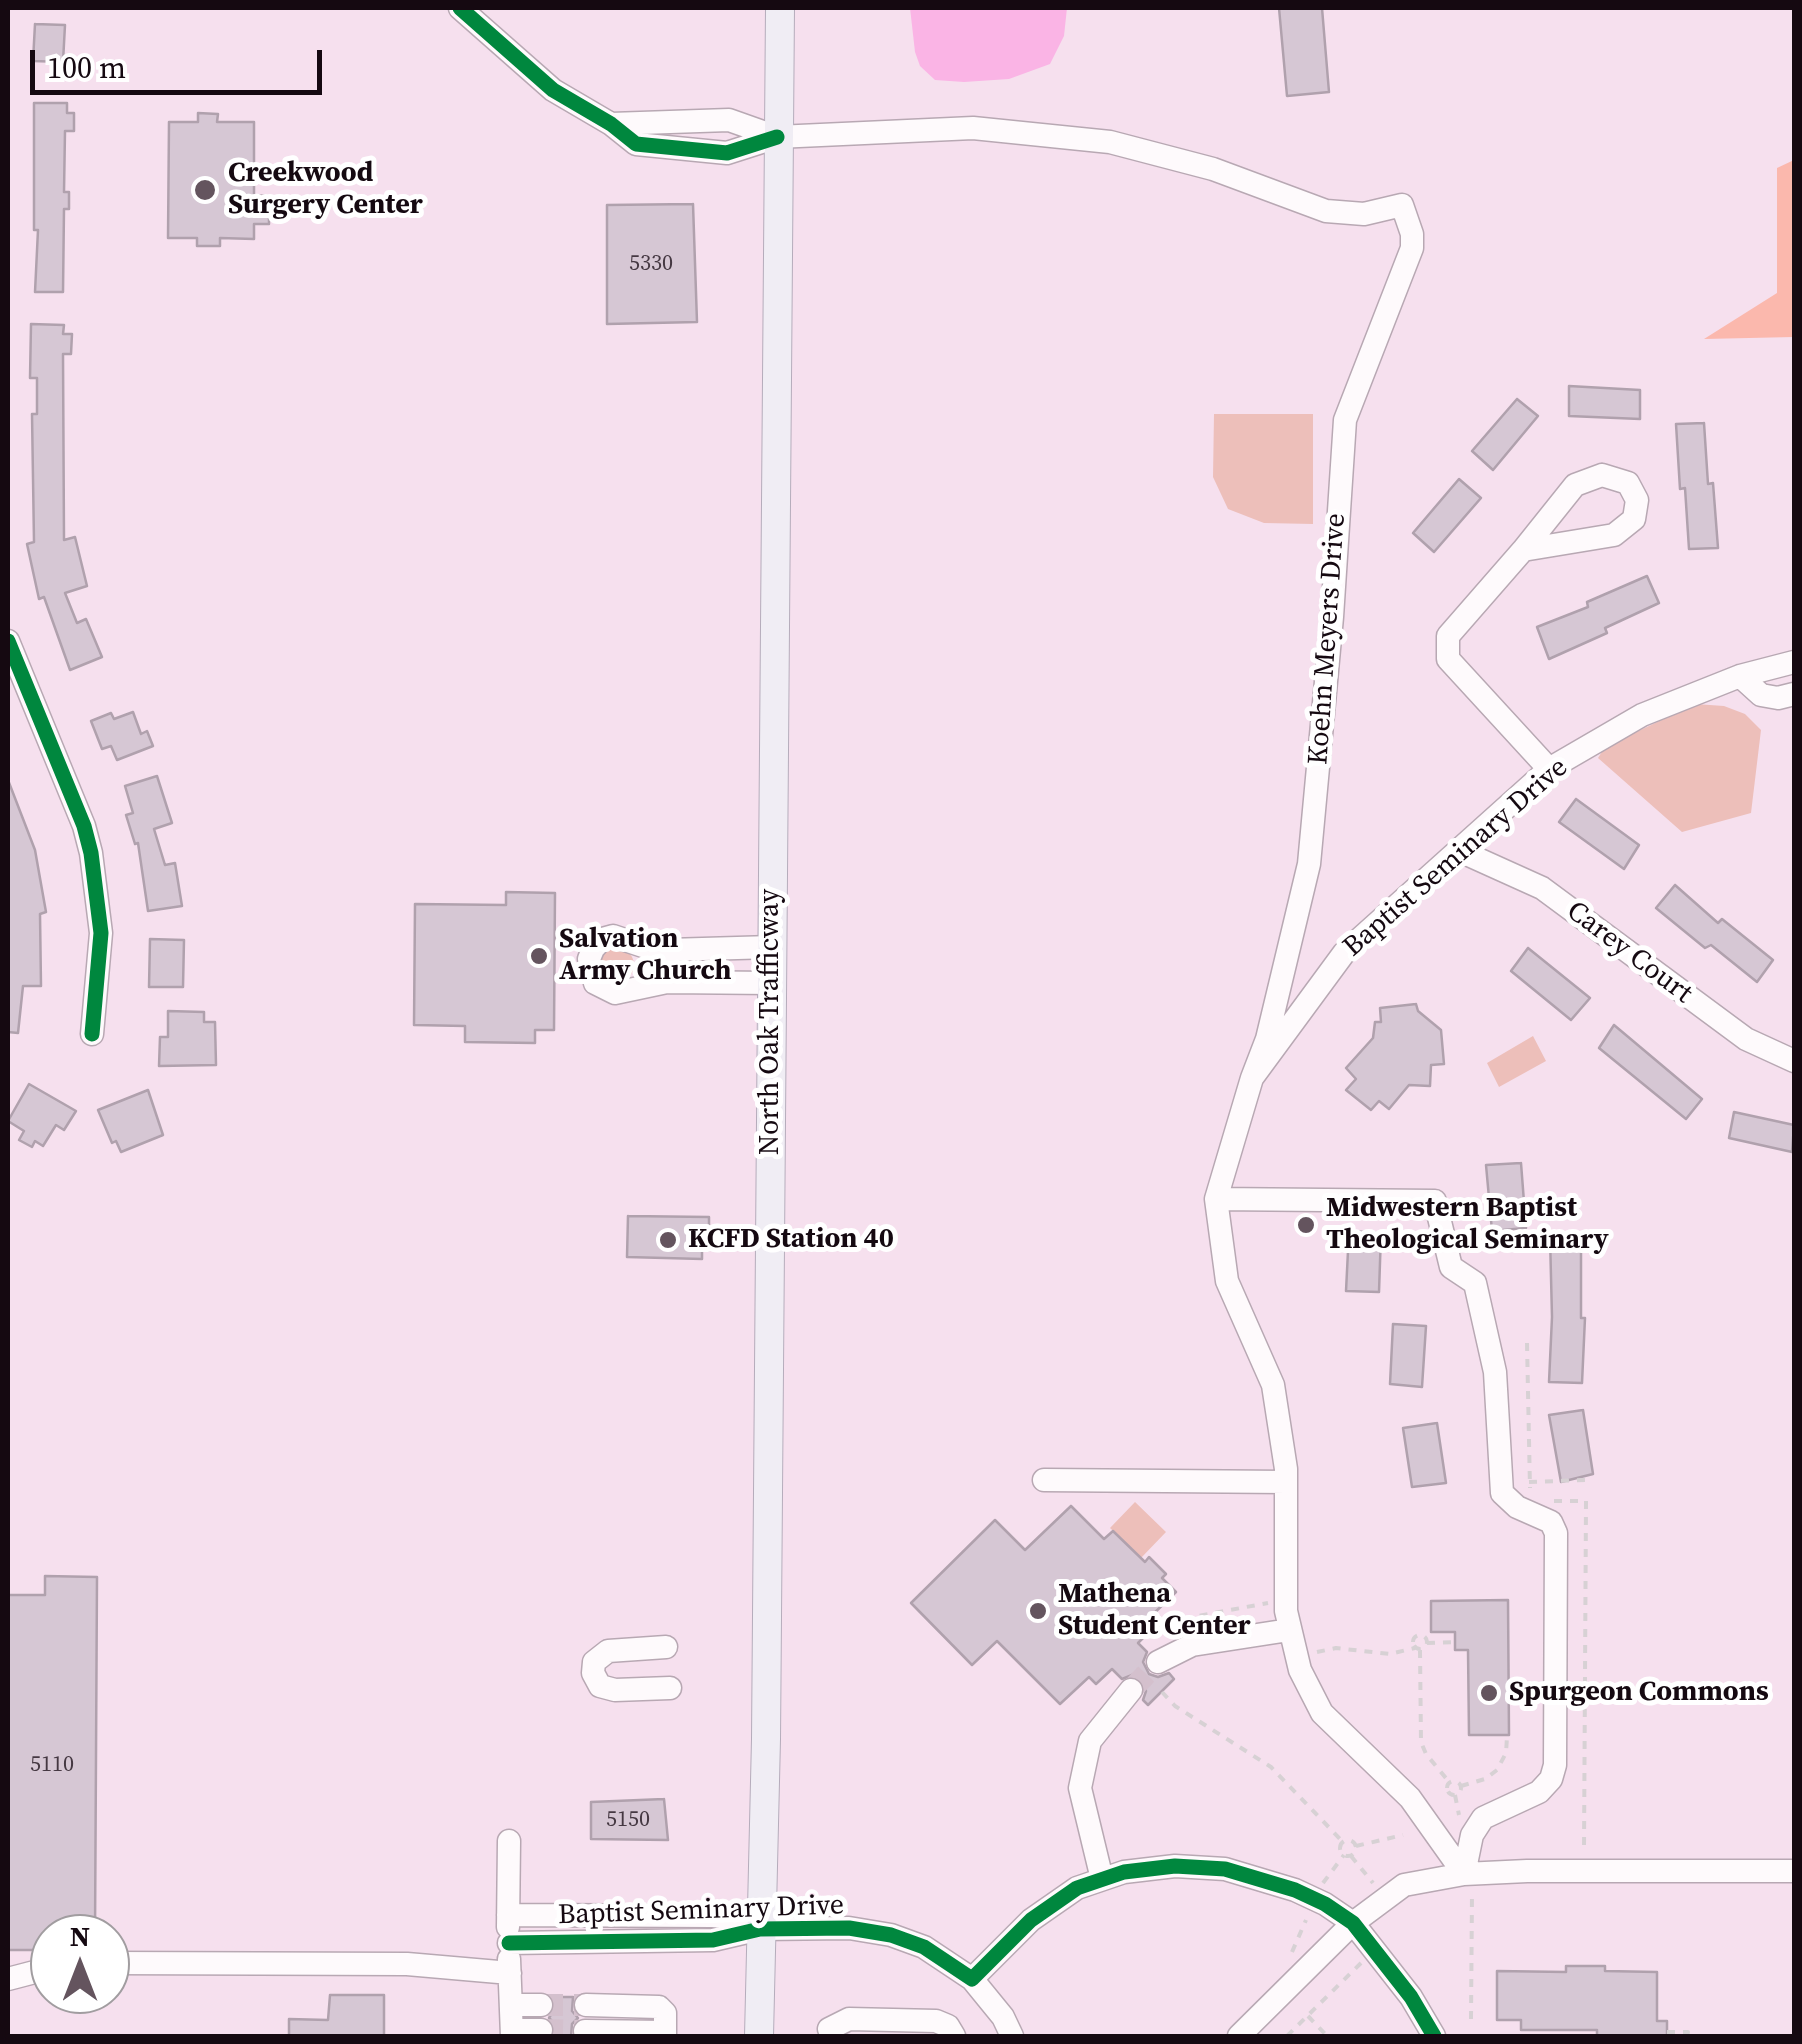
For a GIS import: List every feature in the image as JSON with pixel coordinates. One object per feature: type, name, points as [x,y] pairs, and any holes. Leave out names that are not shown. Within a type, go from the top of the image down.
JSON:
[{"type":"main road","name":"North Oak Trafficway","points":[[759,2036],[766,1739],[780,8]]},
{"type":"street","points":[[460,8],[553,90],[612,124],[636,144],[727,153],[777,136]]},
{"type":"street","name":"Koehn Meyers Drive","points":[[777,136],[973,128],[1110,142],[1213,169],[1326,211],[1364,214],[1402,206],[1412,234],[1412,248],[1346,420],[1309,864],[1266,1040],[1252,1078]]},
{"type":"street","points":[[1523,550],[1614,535],[1634,519],[1638,500],[1628,483],[1602,475],[1575,485],[1448,636],[1448,659],[1549,769]]},
{"type":"street","points":[[8,642],[84,826],[91,852],[101,933],[92,1034]]},
{"type":"street","name":"Baptist Seminary Drive","points":[[1468,1881],[1410,1798],[1322,1713],[1300,1670],[1289,1630],[1286,1482],[1273,1385],[1227,1281],[1216,1199],[1252,1078],[1344,953],[1549,769],[1642,715],[1740,676],[1794,662]]},
{"type":"street","points":[[1740,676],[1761,695],[1778,698],[1794,694]]},
{"type":"street","name":"Carey Court","points":[[1460,851],[1542,888],[1746,1039],[1794,1062]]},
{"type":"street","points":[[772,947],[652,949],[613,936],[602,939],[590,959],[595,982],[614,993],[667,982],[772,983]]},
{"type":"street","points":[[1216,1199],[1435,1200],[1451,1267],[1475,1284],[1494,1372],[1502,1493],[1517,1507],[1551,1522],[1556,1533],[1555,1765],[1551,1779],[1539,1792],[1483,1818],[1472,1835],[1468,1881]]},
{"type":"street","points":[[1044,1480],[1286,1482]]},
{"type":"street","points":[[1158,1662],[1192,1645],[1289,1630]]},
{"type":"street","points":[[666,1647],[608,1650],[594,1662],[593,1673],[600,1686],[614,1690],[670,1688]]},
{"type":"street","points":[[1102,1879],[1080,1788],[1090,1742],[1131,1690]]},
{"type":"street","points":[[508,1841],[512,2033],[541,2030]]},
{"type":"street","points":[[972,1979],[1032,1920],[1078,1888],[1124,1872],[1175,1866],[1225,1869],[1306,1894],[1353,1923],[1411,1997],[1435,2036]]},
{"type":"street","points":[[1239,2036],[1353,1923],[1404,1885],[1794,1871]]},
{"type":"street","name":"Baptist Seminary Drive","points":[[508,1915],[712,1916],[734,1918],[760,1929]]},
{"type":"street","name":"Baptist Seminary Drive","points":[[509,1943],[712,1940],[760,1929],[850,1928],[891,1935],[924,1947],[972,1979],[1012,2036]]},
{"type":"street","points":[[130,1963],[407,1964],[510,1973]]},
{"type":"street","points":[[511,2005],[541,2005]]},
{"type":"street","points":[[586,2005],[659,2007],[665,2014],[665,2034],[586,2031]]},
{"type":"street","points":[[829,2029],[850,2019],[936,2021],[948,2026],[954,2036]]},
{"type":"path","points":[[1529,1482],[1585,1480]]},
{"type":"path","points":[[1427,1643],[1424,1636],[1416,1636],[1413,1642],[1418,1648],[1421,1742],[1450,1783]]},
{"type":"path","points":[[1308,1655],[1336,1648],[1390,1654],[1427,1643],[1455,1642]]},
{"type":"path","points":[[1162,1692],[1174,1706],[1271,1767],[1342,1841]]},
{"type":"path","points":[[1448,1808],[1461,1786],[1485,1779],[1498,1770],[1506,1752],[1507,1736]]},
{"type":"path","points":[[1450,1783],[1461,1786]]},
{"type":"path","points":[[1450,1783],[1448,1790],[1454,1795],[1460,1824]]},
{"type":"path","points":[[1356,1846],[1403,1836]]},
{"type":"path","points":[[1342,1841],[1350,1840],[1356,1846]]},
{"type":"path","points":[[1342,1841],[1339,1848],[1344,1855],[1351,1856],[1373,1883]]},
{"type":"path","points":[[1351,1856],[1356,1846]]},
{"type":"path","points":[[1323,1883],[1344,1855]]},
{"type":"path","points":[[1468,1881],[1471,2019]]},
{"type":"path","points":[[1284,1962],[1310,1911]]},
{"type":"path","points":[[1287,2036],[1364,1960]]},
{"type":"path","points":[[1308,2016],[1327,2036]]},
{"type":"path","points":[[1667,2032],[1688,2032],[1688,2036]]},
{"type":"shaded area","points":[[910,8],[1067,8],[1064,36],[1050,64],[1009,79],[964,82],[935,80],[920,66]]},
{"type":"shaded area","points":[[1794,160],[1794,337],[1704,339],[1777,293],[1777,168]]},
{"type":"shaded area","points":[[1214,414],[1313,414],[1313,524],[1264,523],[1228,509],[1213,477]]},
{"type":"shaded area","points":[[1695,704],[1724,706],[1745,714],[1761,730],[1751,813],[1682,832],[1598,758],[1605,747]]},
{"type":"shaded area","points":[[617,948],[629,953],[634,965],[629,977],[617,982],[605,977],[600,965],[605,953]]},
{"type":"shaded area","points":[[1533,1036],[1546,1061],[1499,1087],[1487,1063]]},
{"type":"shaded area","points":[[1135,1502],[1166,1532],[1141,1558],[1110,1528]]},
{"type":"building","points":[[1279,8],[1322,8],[1329,92],[1287,96]]},
{"type":"building","points":[[35,24],[65,25],[63,62],[33,61]]},
{"type":"building","points":[[34,103],[67,103],[67,113],[74,113],[74,131],[65,131],[64,192],[69,192],[69,209],[64,209],[63,292],[35,292],[38,230],[34,230]]},
{"type":"building","points":[[198,113],[218,114],[217,122],[254,122],[254,195],[266,196],[269,224],[254,224],[254,239],[220,238],[220,246],[197,246],[197,238],[168,238],[169,122],[198,122]]},
{"type":"building","points":[[693,204],[697,322],[607,324],[607,205]]},
{"type":"building","points":[[31,324],[64,325],[63,334],[72,334],[71,354],[63,354],[64,540],[75,537],[87,586],[65,593],[77,623],[86,619],[102,657],[70,670],[44,597],[39,599],[27,544],[34,542],[32,414],[37,414],[37,378],[30,378]]},
{"type":"building","points":[[1569,386],[1640,390],[1640,419],[1569,416]]},
{"type":"building","points":[[1517,399],[1538,416],[1493,470],[1472,451]]},
{"type":"building","points":[[1704,423],[1718,548],[1689,549],[1676,424]]},
{"type":"building","points":[[1459,479],[1481,498],[1434,552],[1413,533]]},
{"type":"building","points":[[1647,576],[1659,603],[1605,628],[1607,633],[1549,659],[1537,627],[1588,607],[1587,602]]},
{"type":"building","points":[[133,712],[141,734],[147,731],[153,746],[117,760],[111,746],[102,749],[91,721],[111,713],[114,719]]},
{"type":"building","points":[[157,776],[172,823],[154,829],[165,865],[175,863],[182,906],[148,911],[138,843],[135,844],[126,815],[133,813],[125,786]]},
{"type":"building","points":[[8,780],[35,850],[46,912],[40,914],[41,986],[23,986],[18,1033],[8,1032]]},
{"type":"building","points":[[1576,799],[1639,845],[1624,869],[1559,822]]},
{"type":"building","points":[[1675,885],[1718,923],[1722,919],[1773,960],[1757,982],[1711,945],[1705,948],[1656,908]]},
{"type":"building","points":[[506,892],[555,893],[554,1030],[535,1030],[535,1043],[465,1042],[465,1026],[414,1025],[415,904],[506,905]]},
{"type":"building","points":[[150,939],[184,940],[183,987],[149,987]]},
{"type":"building","points":[[1528,948],[1590,998],[1571,1020],[1511,971]]},
{"type":"building","points":[[1416,1004],[1418,1011],[1441,1030],[1444,1064],[1431,1065],[1430,1086],[1409,1085],[1389,1109],[1379,1101],[1371,1110],[1346,1090],[1356,1079],[1346,1068],[1373,1038],[1375,1022],[1381,1022],[1380,1008]]},
{"type":"building","points":[[168,1011],[204,1012],[204,1022],[215,1022],[216,1065],[159,1066],[160,1037],[168,1037]]},
{"type":"building","points":[[1614,1025],[1702,1099],[1686,1119],[1599,1048]]},
{"type":"building","points":[[29,1084],[76,1111],[64,1130],[56,1125],[43,1146],[35,1141],[32,1147],[19,1140],[24,1131],[8,1121]]},
{"type":"building","points":[[148,1090],[163,1135],[121,1152],[116,1141],[112,1143],[98,1110]]},
{"type":"building","points":[[1734,1112],[1794,1125],[1792,1152],[1729,1138]]},
{"type":"building","points":[[1521,1163],[1526,1228],[1492,1231],[1486,1165]]},
{"type":"building","name":"KCFD Station 40","points":[[628,1216],[709,1217],[709,1250],[702,1249],[702,1259],[627,1257]]},
{"type":"building","points":[[1349,1231],[1381,1233],[1379,1292],[1346,1291]]},
{"type":"building","points":[[1550,1237],[1581,1239],[1581,1318],[1585,1318],[1582,1383],[1549,1382]]},
{"type":"building","points":[[1393,1324],[1426,1326],[1422,1387],[1390,1384]]},
{"type":"building","points":[[1583,1410],[1593,1474],[1561,1482],[1549,1415]]},
{"type":"building","points":[[1437,1423],[1446,1483],[1412,1487],[1403,1428]]},
{"type":"building","name":"Mathena Student Center","points":[[1071,1506],[1104,1539],[1113,1531],[1145,1562],[1149,1557],[1166,1574],[1162,1578],[1176,1592],[1147,1620],[1154,1627],[1138,1643],[1147,1652],[1143,1662],[1149,1674],[1158,1677],[1169,1673],[1174,1679],[1148,1705],[1143,1700],[1146,1691],[1141,1679],[1132,1675],[1122,1679],[1112,1669],[1096,1684],[1089,1677],[1060,1704],[997,1641],[972,1665],[911,1603],[995,1520],[1025,1550]]},
{"type":"building","points":[[45,1576],[97,1577],[95,1914],[30,1914],[30,1950],[8,1950],[8,1595],[45,1595]]},
{"type":"building","name":"Spurgeon Commons","points":[[1508,1600],[1509,1735],[1469,1735],[1468,1650],[1455,1650],[1455,1632],[1431,1632],[1431,1601]]},
{"type":"building","points":[[664,1799],[668,1840],[591,1839],[591,1802]]},
{"type":"building","points":[[1566,1966],[1657,1972],[1657,2021],[1667,2021],[1667,2036],[1597,2036],[1597,2030],[1521,2030],[1521,2020],[1497,2020],[1497,1971],[1566,1972]]},
{"type":"building","points":[[330,1995],[384,1995],[384,2036],[289,2036],[289,2019],[328,2020]]},
{"type":"building","points":[[554,1997],[573,1997],[572,2011],[578,2018],[572,2024],[571,2036],[554,2036],[554,2023],[549,2018],[556,2006]]},
{"type":"tunnel","points":[[1131,1690],[1158,1662]]},
{"type":"tunnel","points":[[541,2005],[586,2005]]},
{"type":"tunnel","points":[[541,2030],[585,2031]]},
{"type":"cycle path","points":[[460,8],[553,90],[611,124],[636,144],[727,153],[777,137]]},
{"type":"cycle path","points":[[8,641],[84,826],[91,853],[101,933],[92,1034]]},
{"type":"cycle path","points":[[509,1943],[713,1940],[760,1929],[849,1928],[891,1935],[924,1947],[972,1979],[1031,1920],[1077,1888],[1124,1872],[1175,1866],[1225,1869],[1295,1890],[1353,1923],[1411,1997],[1434,2036]]},
{"type":"place","name":"Creekwood Surgery Center","points":[[205,190]]},
{"type":"place","name":"Salvation Army Church","points":[[539,956]]},
{"type":"place","name":"Midwestern Baptist Theological Seminary","points":[[1306,1225]]},
{"type":"place","name":"KCFD Station 40","points":[[668,1240]]},
{"type":"place","name":"Mathena Student Center","points":[[1038,1611]]},
{"type":"place","name":"Spurgeon Commons","points":[[1489,1693]]}]
